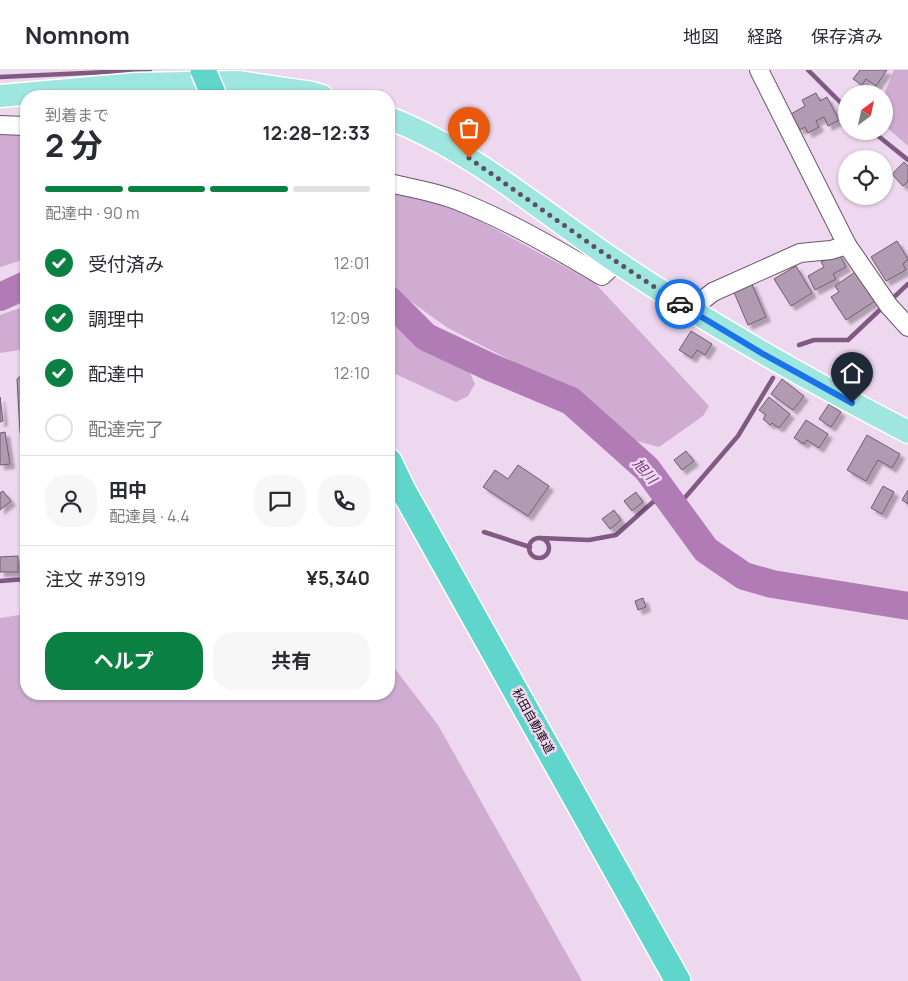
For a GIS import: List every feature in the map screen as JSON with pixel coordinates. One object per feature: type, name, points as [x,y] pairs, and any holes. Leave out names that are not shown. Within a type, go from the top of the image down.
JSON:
[{"type":"highway","points":[[203,70],[211,90]]},
{"type":"highway","name":"秋田自動車道","points":[[395,473],[678,981]]},
{"type":"main road","points":[[68,90],[136,84],[239,83],[290,90]]},
{"type":"main road","points":[[0,96],[20,94]]},
{"type":"main road","points":[[395,120],[416,128],[469,158],[617,262],[690,310],[821,386],[908,432]]},
{"type":"street","points":[[766,73],[847,246],[887,302],[908,327]]},
{"type":"street","points":[[0,125],[20,126]]},
{"type":"street","points":[[395,184],[455,200],[497,218],[602,276],[617,262]]},
{"type":"street","points":[[690,310],[713,292],[800,253],[831,250],[847,246]]},
{"type":"shaded area","points":[[894,70],[908,70],[908,146],[893,133],[893,85],[888,85]]},
{"type":"shaded area","points":[[20,124],[20,261],[0,267],[0,127]]},
{"type":"shaded area","points":[[395,193],[458,209],[595,283],[709,406],[703,416],[659,447],[629,439],[572,392],[448,328],[395,290]]},
{"type":"shaded area","points":[[20,308],[20,350],[0,353],[0,315]]},
{"type":"shaded area","points":[[395,325],[469,371],[475,384],[468,396],[456,402],[395,374]]},
{"type":"shaded area","points":[[20,615],[20,700],[395,700],[395,669],[438,725],[582,981],[0,981],[0,618]]},
{"type":"building","points":[[860,70],[887,70],[877,85],[866,79],[862,85],[853,79]]},
{"type":"building","points":[[816,93],[820,101],[827,97],[838,121],[828,126],[824,117],[816,121],[819,127],[808,133],[805,127],[800,130],[791,114],[805,106],[802,100]]},
{"type":"building","points":[[904,162],[908,166],[908,181],[903,186],[893,173]]},
{"type":"building","points":[[897,241],[908,259],[903,264],[906,270],[886,281],[871,257]]},
{"type":"building","points":[[839,253],[846,267],[833,274],[836,279],[815,290],[808,276],[824,267],[821,262]]},
{"type":"building","points":[[796,266],[812,293],[791,306],[774,279]]},
{"type":"building","points":[[855,272],[875,301],[846,320],[831,297],[839,292],[835,286]]},
{"type":"building","points":[[751,282],[766,317],[748,325],[733,290]]},
{"type":"building","points":[[691,331],[712,344],[705,355],[697,350],[692,358],[679,350]]},
{"type":"building","points":[[20,376],[20,433],[17,379]]},
{"type":"building","points":[[782,379],[804,396],[793,410],[771,394]]},
{"type":"building","points":[[0,397],[3,421],[0,422]]},
{"type":"building","points":[[769,397],[790,414],[779,428],[772,423],[770,425],[763,419],[766,415],[759,410]]},
{"type":"building","points":[[829,404],[841,412],[831,427],[819,419]]},
{"type":"building","points":[[806,420],[828,434],[819,448],[807,440],[804,444],[794,438]]},
{"type":"building","points":[[5,432],[10,464],[0,465],[0,433]]},
{"type":"building","points":[[867,435],[900,454],[892,468],[878,460],[866,481],[847,470]]},
{"type":"building","points":[[686,451],[694,461],[682,470],[674,460]]},
{"type":"building","points":[[518,465],[549,486],[528,516],[483,487],[495,470],[508,479]]},
{"type":"building","points":[[883,486],[894,492],[882,514],[871,508]]},
{"type":"building","points":[[908,490],[908,504],[902,500]]},
{"type":"building","points":[[3,491],[11,501],[0,510],[0,493]]},
{"type":"building","points":[[636,492],[643,502],[632,511],[624,501]]},
{"type":"building","points":[[614,510],[621,520],[610,529],[602,519]]},
{"type":"building","points":[[18,556],[18,572],[0,572],[0,557]]},
{"type":"building","points":[[643,598],[646,607],[638,610],[635,601]]},
{"type":"waterway","points":[[0,77],[150,70]]},
{"type":"waterway","points":[[808,70],[838,100]]},
{"type":"waterway","points":[[883,140],[908,160]]},
{"type":"waterway","points":[[891,300],[908,284]]},
{"type":"waterway","name":"旭川","points":[[0,297],[20,288]]},
{"type":"waterway","points":[[799,345],[814,340],[848,340],[885,305]]},
{"type":"waterway","name":"旭川","points":[[395,306],[426,337],[490,367],[571,401],[647,469],[706,550],[744,576],[772,584],[908,606]]},
{"type":"waterway","points":[[676,508],[738,436],[773,378]]},
{"type":"waterway","points":[[540,538],[589,540],[616,535],[653,502],[669,498]]},
{"type":"waterway","points":[[484,532],[530,547]]},
{"type":"waterway","points":[[539,538],[546,541],[549,548],[546,555],[539,558],[532,555],[529,548],[532,541],[539,538]]},
{"type":"waterway","points":[[0,581],[20,579]]},
{"type":"way so far","points":[[469,158],[599,250],[680,304]]},
{"type":"route","points":[[680,304],[763,354],[852,403]]}]
